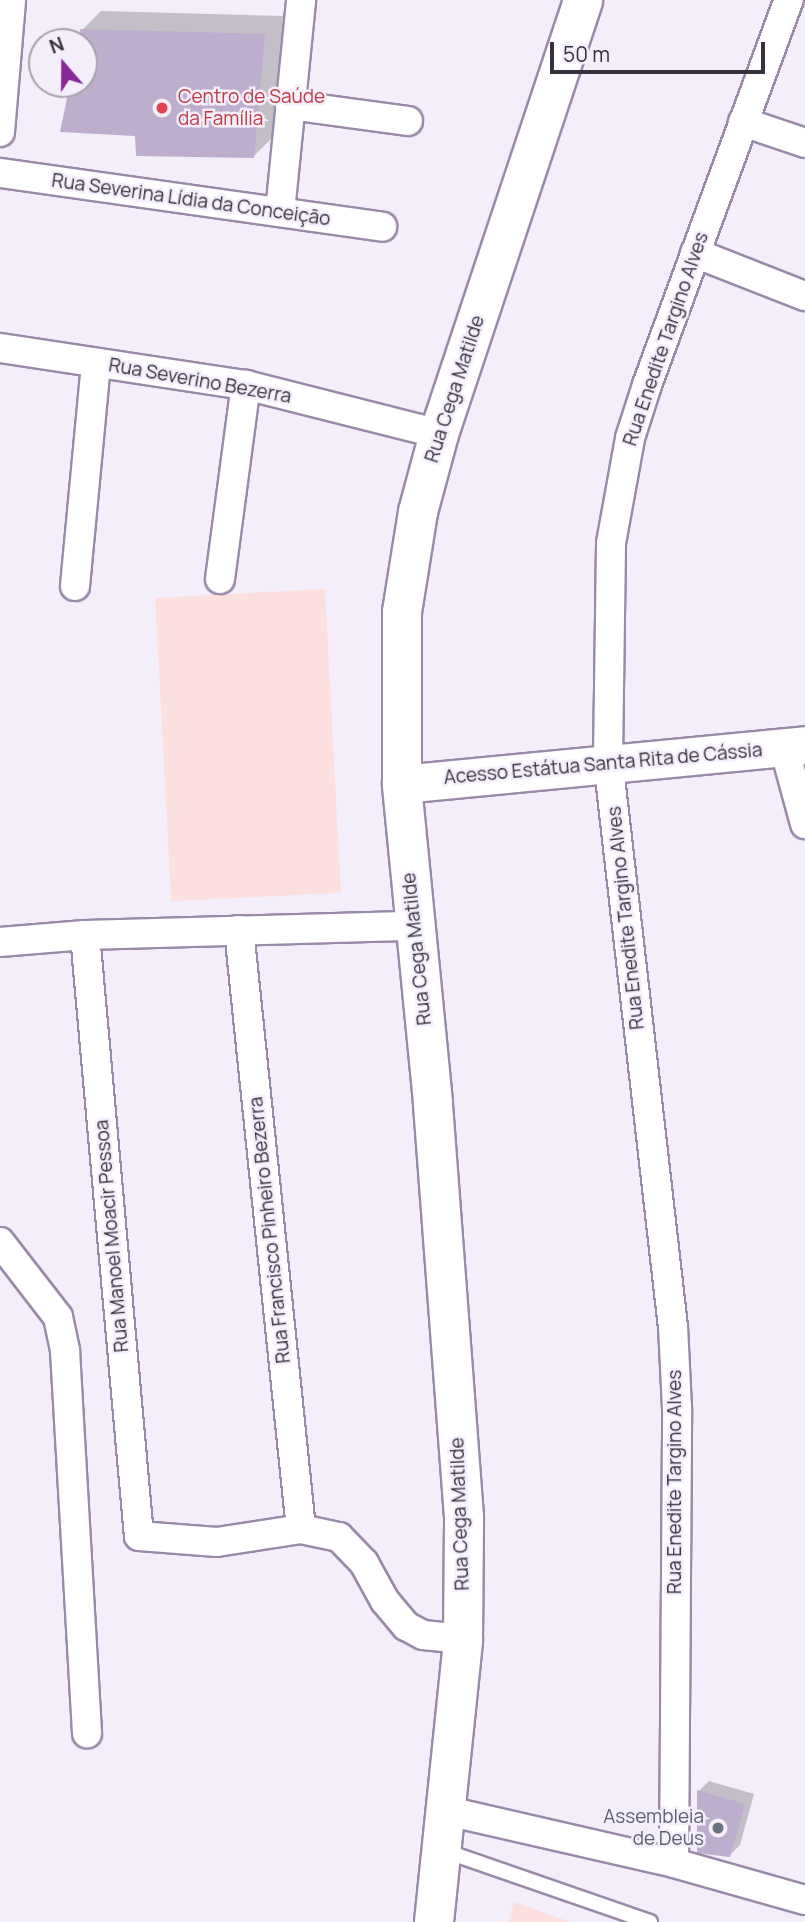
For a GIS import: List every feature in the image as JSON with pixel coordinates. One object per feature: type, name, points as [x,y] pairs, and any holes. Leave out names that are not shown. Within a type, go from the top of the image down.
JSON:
[{"type":"main road","name":"Rua Cega Matilde","points":[[434,1922],[443,1810],[463,1639],[464,1517],[433,1102],[402,784],[402,612],[418,512],[439,433],[583,0]]},
{"type":"street","points":[[0,132],[11,0]]},
{"type":"street","points":[[280,212],[301,0]]},
{"type":"street","name":"Rua Enedite Targino Alves","points":[[674,1863],[677,1408],[673,1327],[608,760],[611,543],[618,493],[647,385],[789,0]]},
{"type":"street","points":[[290,105],[408,121]]},
{"type":"street","points":[[743,122],[805,143]]},
{"type":"street","name":"Rua Severina Lídia da Conceição","points":[[0,173],[382,227]]},
{"type":"street","points":[[695,253],[805,296]]},
{"type":"street","name":"Rua Severino Bezerra","points":[[0,348],[246,385],[439,433]]},
{"type":"street","points":[[75,586],[96,363]]},
{"type":"street","points":[[220,579],[246,385]]},
{"type":"street","points":[[795,746],[805,824]]},
{"type":"street","name":"Acesso Estátua Santa Rita de Cássia","points":[[402,784],[608,760],[795,746]]},
{"type":"street","points":[[0,942],[85,935],[414,926]]},
{"type":"street","name":"Rua Francisco Pinheiro Bezerra","points":[[239,930],[301,1529]]},
{"type":"street","name":"Rua Manoel Moacir Pessoa","points":[[85,935],[139,1536],[216,1542],[301,1529]]},
{"type":"street","points":[[0,1242],[58,1317],[65,1351],[87,1733]]},
{"type":"street","points":[[301,1529],[339,1537],[364,1563],[385,1601],[406,1626],[423,1635],[463,1639]]},
{"type":"street","points":[[443,1810],[674,1863],[805,1900]]},
{"type":"lane","points":[[440,1849],[650,1922]]},
{"type":"shaded area","points":[[325,589],[341,893],[171,901],[155,598]]},
{"type":"shaded area","points":[[514,1902],[571,1922],[509,1922]]},
{"type":"building","name":"Centro de Saúde da Família","points":[[98,29],[265,34],[254,158],[136,156],[135,136],[60,132],[67,98],[98,98]]},
{"type":"building","name":"Assembleia de Deus","points":[[697,1790],[745,1804],[730,1857],[697,1853]]},
{"type":"place","name":"Centro de Saúde da Família","points":[[162,108]]},
{"type":"place","name":"Assembleia de Deus","points":[[718,1828]]}]
